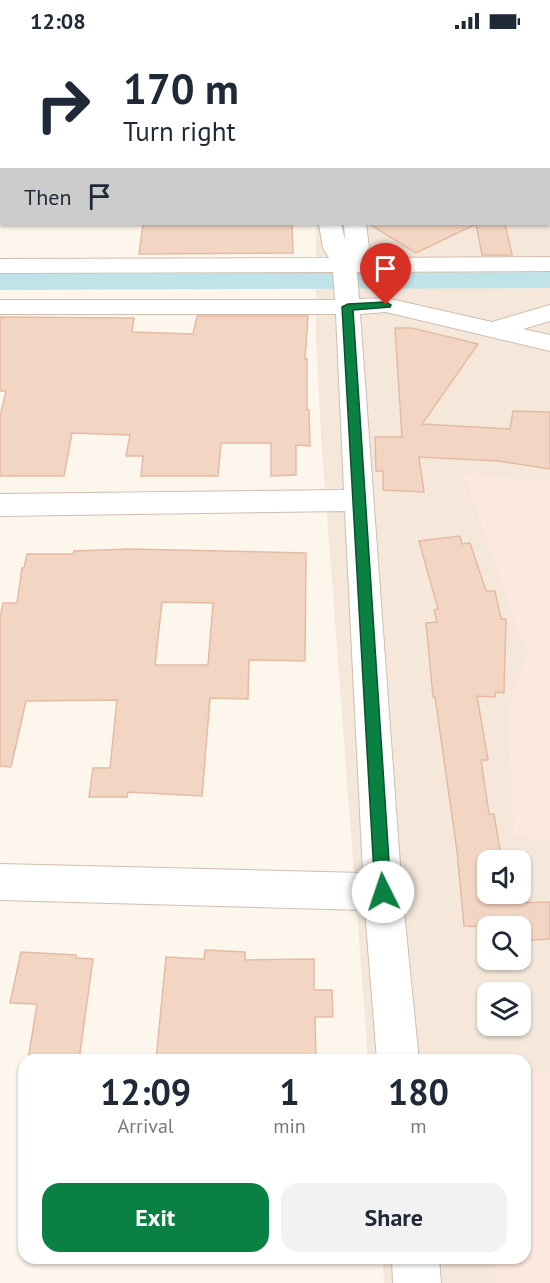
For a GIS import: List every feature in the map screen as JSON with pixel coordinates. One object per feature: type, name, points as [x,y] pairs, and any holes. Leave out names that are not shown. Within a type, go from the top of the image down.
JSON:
[{"type":"street","points":[[330,225],[346,285],[383,892],[397,1054]]},
{"type":"street","points":[[346,285],[357,247],[355,225]]},
{"type":"street","points":[[0,307],[346,285],[550,264]]},
{"type":"street","points":[[0,266],[346,285],[386,305],[550,343]]},
{"type":"street","points":[[491,330],[550,313]]},
{"type":"street","points":[[0,505],[358,500]]},
{"type":"street","points":[[0,882],[383,892]]},
{"type":"street","points":[[415,1264],[417,1283]]},
{"type":"shaded area","points":[[316,225],[550,225],[550,1283],[384,1283],[383,1264],[531,1264],[531,1054],[368,1054],[321,436],[316,338]]},
{"type":"shaded area","points":[[464,474],[550,483],[550,840],[514,834],[508,709],[527,654]]},
{"type":"shaded area","points":[[531,1073],[550,1074],[550,1283],[497,1283],[495,1264],[531,1264]]},
{"type":"building","points":[[143,225],[292,225],[293,253],[139,254]]},
{"type":"building","points":[[371,225],[474,225],[416,253]]},
{"type":"building","points":[[476,225],[505,225],[512,255],[482,255]]},
{"type":"building","points":[[197,316],[308,316],[305,359],[307,359],[310,446],[296,445],[296,475],[271,476],[271,443],[221,443],[218,476],[141,476],[143,456],[126,456],[130,435],[72,433],[64,476],[0,476],[0,417],[6,391],[0,391],[0,317],[134,318],[132,332],[193,334]]},
{"type":"building","points":[[395,328],[412,328],[478,344],[422,424],[510,429],[513,411],[550,412],[550,469],[498,461],[419,457],[424,492],[383,490],[383,471],[376,471],[375,437],[402,437]]},
{"type":"building","points":[[460,536],[462,544],[470,543],[486,591],[495,591],[501,619],[506,619],[504,693],[495,692],[495,697],[477,696],[488,760],[481,760],[489,814],[494,814],[500,850],[477,850],[477,904],[550,902],[550,939],[531,940],[531,916],[477,916],[477,926],[464,926],[457,851],[435,697],[433,697],[426,623],[437,622],[434,610],[438,609],[419,541]]},
{"type":"building","points":[[130,549],[306,553],[305,661],[249,660],[248,699],[210,698],[202,796],[128,792],[127,797],[89,797],[93,768],[110,768],[117,700],[26,701],[11,767],[0,766],[0,618],[3,603],[17,603],[22,568],[24,568],[27,554],[73,554],[74,551]],"holes":[[[162,602],[213,603],[208,665],[155,665]]]},
{"type":"building","points":[[205,950],[245,952],[245,960],[314,959],[314,990],[332,990],[333,1017],[315,1017],[316,1054],[157,1054],[166,957],[204,959]]},
{"type":"building","points":[[21,952],[76,955],[76,958],[93,959],[80,1054],[29,1054],[37,1004],[10,1003]]},
{"type":"waterway","points":[[0,282],[550,280]]},
{"type":"route","points":[[383,892],[348,307],[386,305]]}]
